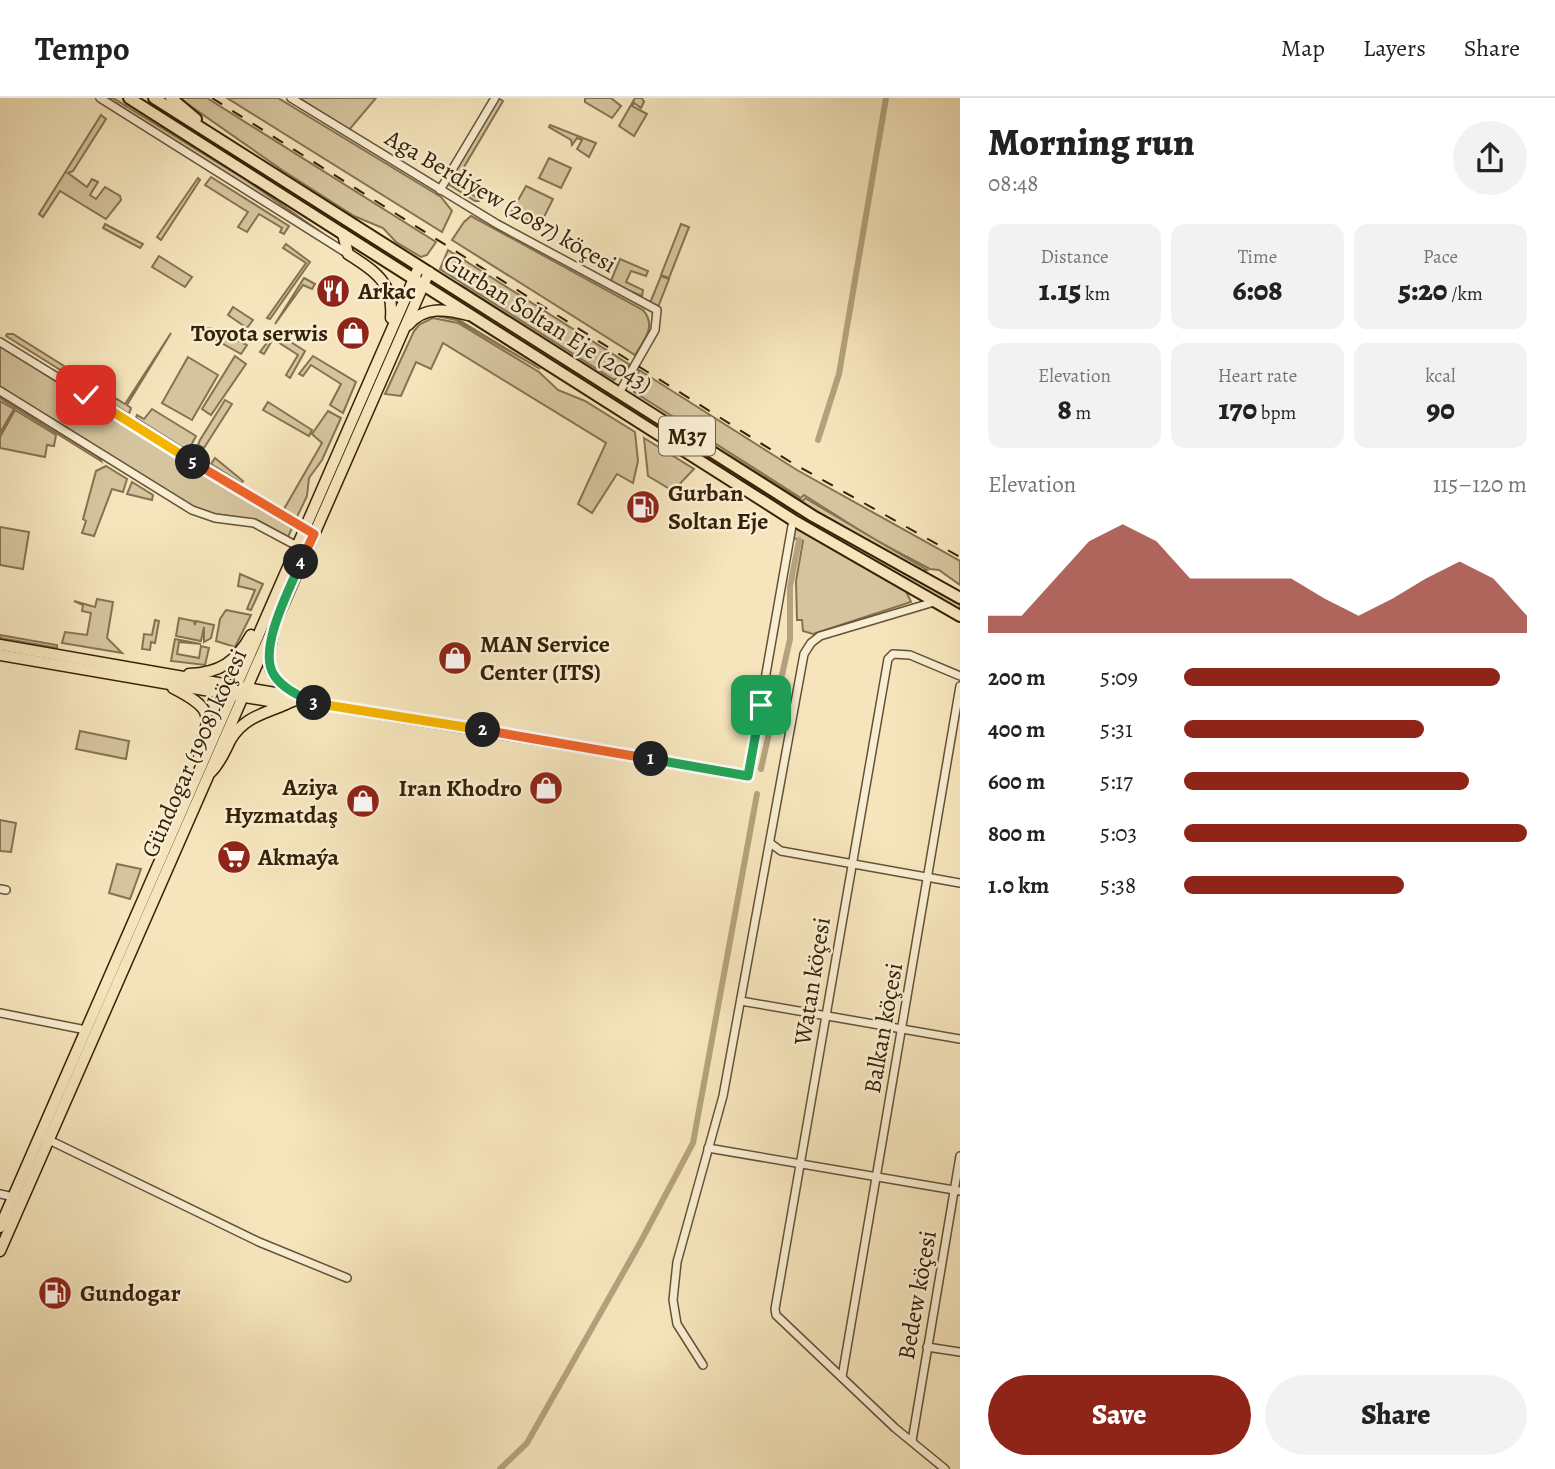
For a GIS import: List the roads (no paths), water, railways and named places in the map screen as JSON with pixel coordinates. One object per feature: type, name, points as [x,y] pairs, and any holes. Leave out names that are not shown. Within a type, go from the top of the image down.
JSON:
[{"type":"highway","name":"Gurban Soltan Eje (2043)","points":[[128,98],[793,520],[960,616]]},
{"type":"highway","name":"Gurban Soltan Eje (2043)","points":[[154,98],[813,516],[960,598]]},
{"type":"highway","points":[[171,98],[216,138]]},
{"type":"main road","points":[[343,234],[348,254],[378,274],[388,286],[392,307],[391,327]]},
{"type":"main road","name":"Gündogar (1908) köçesi","points":[[268,624],[297,546],[309,531],[391,327],[424,270]]},
{"type":"main road","name":"Gündogar (1908) köçesi","points":[[0,1251],[17,1198],[238,691],[309,531],[403,331],[418,281]]},
{"type":"main road","points":[[403,331],[413,319],[430,311],[447,310],[475,318]]},
{"type":"main road","points":[[0,645],[165,679],[227,666],[242,651],[252,633],[268,624],[274,641],[268,659],[273,673],[282,684],[316,704]]},
{"type":"main road","points":[[0,655],[165,679],[290,702]]},
{"type":"main road","points":[[165,679],[195,701],[206,716],[208,729],[199,754],[203,773],[221,763],[229,742],[244,723],[290,702]]},
{"type":"main road","name":"Gündogar (1908) köçesi","points":[[0,1227],[47,1139],[90,1032]]},
{"type":"street","points":[[100,98],[348,254]]},
{"type":"street","name":"Aga Berdiýew (2087) köçesi","points":[[291,98],[440,190],[597,281],[657,310],[655,330],[619,393]]},
{"type":"street","points":[[440,190],[495,98]]},
{"type":"street","points":[[324,240],[343,234]]},
{"type":"street","points":[[0,342],[309,531]]},
{"type":"street","points":[[0,391],[192,510],[215,518],[254,523],[297,546]]},
{"type":"street","points":[[290,702],[316,704],[748,776],[793,520]]},
{"type":"street","points":[[703,1365],[681,1332],[673,1300],[681,1242],[723,1096],[804,654],[808,646],[820,636],[934,602]]},
{"type":"street","name":"Watan köçesi","points":[[842,1377],[776,1315],[775,1309],[888,659],[893,653],[904,653],[960,676]]},
{"type":"street","name":"Balkan köçesi","points":[[842,1377],[960,686]]},
{"type":"street","points":[[770,842],[780,851],[960,883]]},
{"type":"street","points":[[741,1001],[960,1039]]},
{"type":"street","points":[[0,1013],[90,1032]]},
{"type":"street","points":[[47,1139],[259,1242],[347,1278]]},
{"type":"street","points":[[708,1148],[957,1191]]},
{"type":"street","name":"Bedew köçesi","points":[[912,1441],[957,1191],[960,1156]]},
{"type":"street","points":[[0,1194],[17,1198]]},
{"type":"street","points":[[927,1347],[960,1352]]},
{"type":"street","points":[[842,1377],[945,1469]]},
{"type":"waterway","points":[[818,440],[839,374],[886,98]]},
{"type":"waterway","points":[[761,769],[790,639],[790,587],[799,540]]},
{"type":"waterway","points":[[500,1469],[527,1443],[693,1143],[757,794]]},
{"type":"railway","points":[[212,98],[789,461],[960,557]]},
{"type":"place","name":"Arkac","points":[[333,291]]},
{"type":"place","name":"Toyota serwis","points":[[353,333]]},
{"type":"place","name":"Gurban Soltan Eje","points":[[643,507]]},
{"type":"place","name":"MAN Service Center (ITS)","points":[[455,658]]},
{"type":"place","name":"Iran Khodro","points":[[546,788]]},
{"type":"place","name":"Aziya Hyzmatdaş","points":[[363,801]]},
{"type":"place","name":"Аkmaýa","points":[[234,857]]},
{"type":"place","name":"Gundogar","points":[[55,1293]]}]
